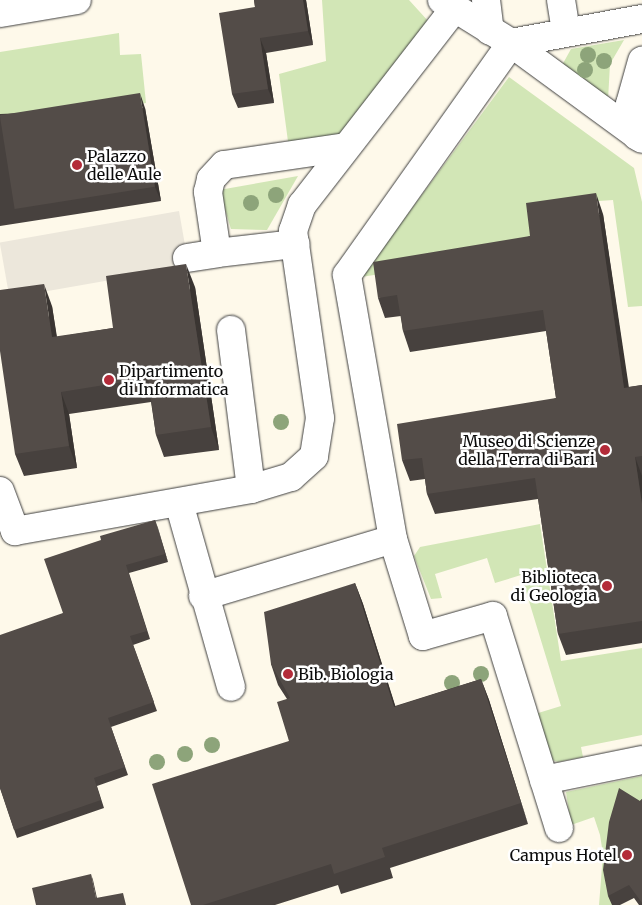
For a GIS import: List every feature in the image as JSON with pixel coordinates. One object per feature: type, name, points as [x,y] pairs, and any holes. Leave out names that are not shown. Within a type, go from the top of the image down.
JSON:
[{"type":"lane","points":[[0,13],[34,4],[77,0]]},
{"type":"lane","points":[[486,0],[500,37]]},
{"type":"lane","points":[[561,0],[566,33]]},
{"type":"lane","points":[[0,491],[8,535],[251,489],[291,477],[314,456],[320,418],[294,231],[302,205],[346,147],[448,4],[500,37],[640,137]]},
{"type":"lane","points":[[500,37],[566,33],[642,19]]},
{"type":"lane","points":[[500,37],[347,275],[393,539],[423,636],[493,616],[560,828]]},
{"type":"lane","points":[[640,137],[630,104],[642,61]]},
{"type":"lane","points":[[216,253],[208,192],[211,179],[224,165],[346,147]]},
{"type":"lane","points":[[187,258],[295,244]]},
{"type":"lane","points":[[231,330],[251,489]]},
{"type":"lane","points":[[179,503],[203,596],[232,687]]},
{"type":"lane","points":[[203,596],[393,539]]},
{"type":"lane","points":[[544,780],[642,760]]},
{"type":"green space","points":[[322,0],[409,0],[429,22],[344,141],[289,149],[279,74],[326,61]]},
{"type":"green space","points":[[119,33],[120,55],[141,54],[146,103],[0,124],[0,52]]},
{"type":"green space","points":[[624,40],[610,64],[608,100],[561,67],[571,49]]},
{"type":"green space","points":[[509,77],[634,168],[642,202],[642,306],[628,307],[613,200],[530,206],[535,250],[361,277]]},
{"type":"green space","points":[[298,176],[267,230],[231,229],[219,190]]},
{"type":"green space","points":[[540,524],[561,661],[642,648],[642,735],[581,747],[583,757],[558,762],[552,760],[535,714],[561,706],[521,575],[495,583],[487,558],[435,574],[442,598],[431,599],[414,556],[420,547]]},
{"type":"green space","points":[[642,776],[642,811],[612,905],[599,905],[603,854],[600,835],[594,817],[571,825],[566,792]]},
{"type":"shaded area","points":[[179,211],[189,266],[9,298],[0,243]]},
{"type":"building","points":[[254,0],[303,0],[308,31],[260,38],[268,89],[232,94],[219,13],[255,7]]},
{"type":"building","name":"Palazzo delle Aule","points":[[140,93],[155,187],[15,209],[0,115]]},
{"type":"building","points":[[596,193],[624,388],[642,385],[642,456],[635,457],[642,504],[642,621],[558,634],[535,478],[427,494],[422,458],[402,460],[397,424],[556,398],[543,310],[403,331],[397,295],[378,298],[373,262],[530,236],[526,203]]},
{"type":"building","name":"Dipartimento di Informatica","points":[[186,264],[211,427],[156,435],[148,378],[61,392],[69,446],[15,454],[0,351],[0,290],[44,284],[52,337],[113,328],[106,276]]},
{"type":"building","points":[[155,520],[165,554],[126,565],[147,631],[130,636],[154,702],[108,718],[125,767],[94,778],[101,800],[14,830],[0,788],[0,635],[63,613],[44,559],[101,540],[100,536]]},
{"type":"building","points":[[355,583],[394,707],[481,679],[521,803],[382,848],[385,857],[334,874],[331,864],[203,905],[191,905],[152,784],[289,741],[277,702],[290,698],[271,664],[264,612]]},
{"type":"building","name":"Campus Hotel","points":[[619,788],[640,801],[642,799],[642,903],[629,885],[608,896],[603,870],[609,822]]},
{"type":"building","points":[[91,874],[96,898],[123,893],[126,905],[36,905],[32,888]]},
{"type":"place","name":"Palazzo delle Aule","points":[[77,165]]},
{"type":"place","name":"Dipartimento di Informatica","points":[[109,380]]},
{"type":"place","name":"Museo di Scienze della Terra di Bari","points":[[605,450]]},
{"type":"place","name":"Biblioteca di Geologia","points":[[607,586]]},
{"type":"place","name":"Bib. Biologia","points":[[288,674]]},
{"type":"place","name":"Campus Hotel","points":[[627,855]]}]
